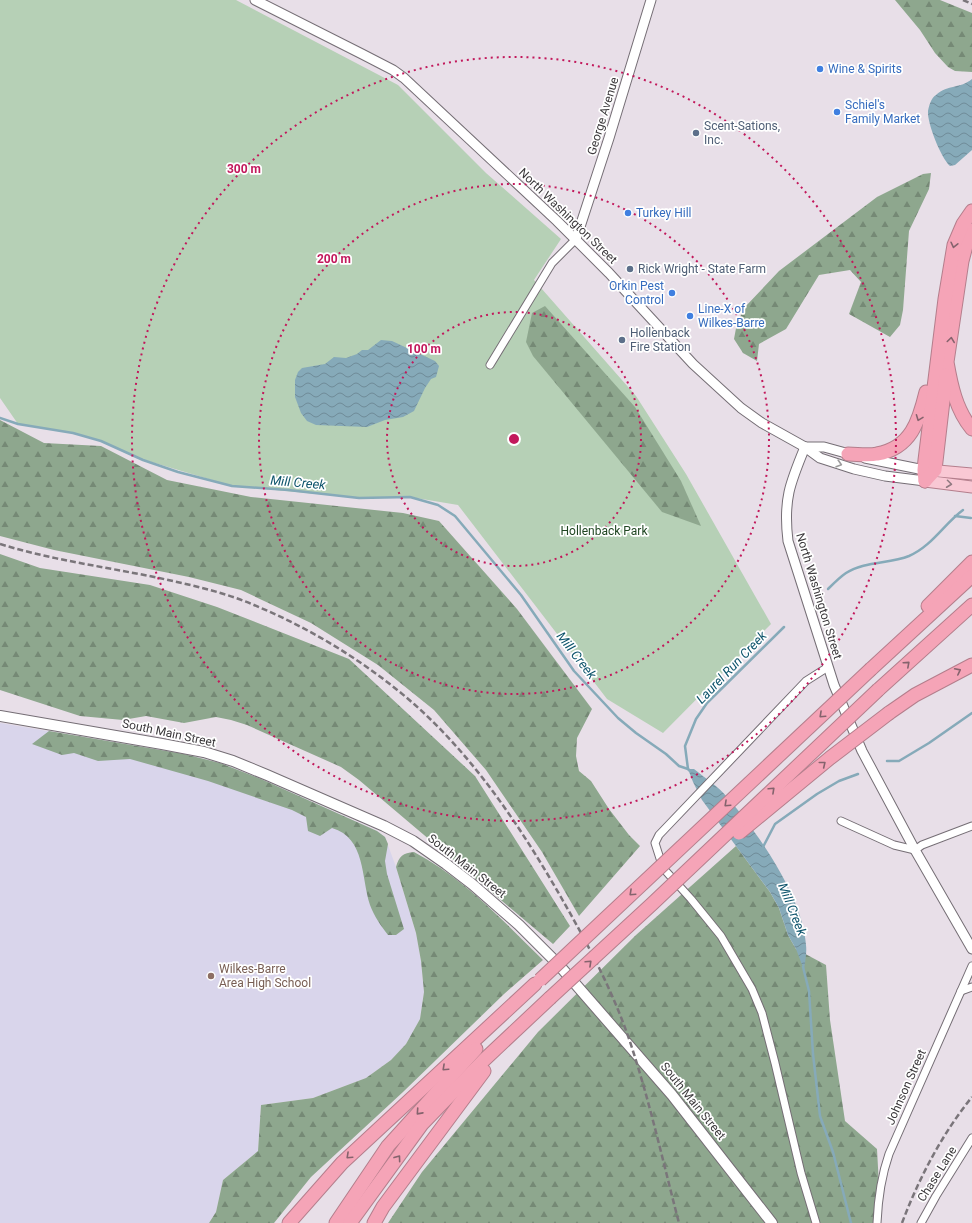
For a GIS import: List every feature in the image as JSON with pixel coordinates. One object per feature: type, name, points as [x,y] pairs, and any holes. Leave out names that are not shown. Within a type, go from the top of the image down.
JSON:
[{"type":"highway","points":[[928,474],[945,299],[954,245],[963,224],[972,211]]},
{"type":"highway","points":[[928,474],[962,261],[966,242],[972,230]]},
{"type":"highway","points":[[848,454],[877,454],[892,449],[907,438],[913,430],[918,422],[927,386],[936,320],[945,299]]},
{"type":"highway","points":[[947,362],[958,405],[972,429]]},
{"type":"highway","points":[[885,657],[935,598],[972,562]]},
{"type":"highway","points":[[289,1223],[342,1163],[972,576]]},
{"type":"highway","points":[[350,1223],[422,1124],[484,1060],[652,904],[878,690],[972,604]]},
{"type":"highway","points":[[652,904],[830,758],[889,713],[915,695],[972,665]]},
{"type":"highway","points":[[336,1223],[388,1146],[537,982]]},
{"type":"highway","points":[[374,1223],[383,1207],[480,1076],[550,998]]},
{"type":"main road","points":[[928,474],[972,474]]},
{"type":"main road","points":[[928,474],[972,487]]},
{"type":"main road","name":"South Main Street","points":[[0,716],[204,752],[267,774],[384,826],[414,841],[472,884],[519,925],[558,964],[672,1095],[772,1223]]},
{"type":"street","name":"North Washington Street","points":[[255,0],[362,54],[404,78],[576,239],[693,364],[716,386],[741,408],[762,423],[805,447],[792,478],[787,497],[787,535],[791,553],[828,667],[862,751],[915,850],[972,949]]},
{"type":"street","name":"George Avenue","points":[[576,239],[609,138],[651,0]]},
{"type":"street","points":[[490,365],[552,263],[576,239]]},
{"type":"street","points":[[805,447],[824,446],[848,454],[928,474]]},
{"type":"street","points":[[805,447],[820,458],[885,476],[928,474]]},
{"type":"street","points":[[816,1223],[800,1173],[775,1063],[762,1014],[752,989],[721,936],[663,868],[655,843],[659,835],[697,796],[712,778],[806,681],[828,667]]},
{"type":"street","points":[[841,821],[894,845],[915,850],[922,845],[972,826]]},
{"type":"street","name":"Johnson Street","points":[[877,1223],[879,1191],[889,1154],[972,966]]},
{"type":"street","points":[[961,991],[972,987]]},
{"type":"street","name":"Chase Lane","points":[[921,1223],[972,1138]]},
{"type":"shaded area","name":"Wilkes-Barre Area High School","points":[[0,723],[184,754],[220,763],[261,779],[377,831],[385,837],[396,867],[416,933],[424,992],[420,1019],[406,1044],[391,1060],[366,1078],[313,1098],[261,1105],[258,1151],[223,1180],[216,1212],[209,1223],[0,1223]]},
{"type":"green space","name":"Hollenback Park","points":[[0,0],[236,0],[398,85],[486,173],[561,239],[534,280],[636,396],[686,474],[771,624],[663,733],[607,699],[458,505],[410,497],[359,498],[232,486],[138,458],[101,441],[73,433],[18,424],[0,398]]},
{"type":"green space","points":[[895,0],[940,0],[972,13],[972,72],[955,71],[948,67],[935,53],[920,30]]},
{"type":"green space","points":[[931,173],[929,189],[909,231],[903,310],[900,325],[890,337],[849,314],[861,282],[850,270],[819,275],[786,329],[759,344],[757,361],[743,353],[734,339],[737,323],[745,307],[779,271],[877,197],[923,174]]},
{"type":"green space","points":[[545,306],[635,407],[681,481],[701,526],[662,512],[533,356],[526,342],[532,313]]},
{"type":"green space","points":[[0,420],[44,443],[101,446],[167,480],[251,497],[403,513],[439,521],[517,609],[592,709],[577,738],[576,756],[579,771],[591,781],[609,809],[629,835],[640,846],[579,916],[542,852],[486,770],[434,710],[378,665],[311,623],[241,590],[189,577],[54,550],[0,536]]},
{"type":"green space","points":[[0,554],[40,568],[150,585],[217,607],[349,659],[475,776],[570,926],[553,944],[359,780],[341,767],[247,725],[216,717],[184,723],[146,716],[123,720],[80,716],[0,690]]},
{"type":"green space","points":[[49,731],[184,754],[220,763],[261,779],[377,831],[385,837],[388,844],[385,861],[387,874],[404,929],[396,935],[388,935],[378,921],[370,905],[357,850],[351,840],[343,833],[332,828],[320,836],[308,831],[306,817],[292,810],[208,781],[130,759],[98,761],[74,753],[62,755],[32,744]]},
{"type":"green space","points":[[736,846],[770,892],[779,908],[788,935],[796,949],[826,965],[830,1020],[845,1121],[877,1149],[881,1223],[388,1223],[422,1172],[538,1032],[636,935]]},
{"type":"green space","points":[[414,852],[433,863],[466,887],[498,915],[543,960],[504,994],[403,1092],[311,1177],[274,1223],[209,1223],[216,1212],[223,1180],[258,1151],[261,1105],[313,1098],[366,1078],[391,1060],[406,1044],[420,1019],[424,992],[421,961],[416,933],[396,867],[402,856],[407,853]]},
{"type":"water","points":[[972,79],[972,150],[955,165],[950,166],[946,162],[932,132],[928,116],[930,102],[934,96],[945,89],[963,84]]},
{"type":"water","points":[[381,340],[392,341],[435,361],[439,366],[436,377],[431,379],[425,388],[414,411],[403,417],[385,420],[367,427],[316,425],[307,421],[301,413],[295,397],[295,380],[298,372],[302,368],[325,364],[334,357],[346,358],[357,354],[362,350],[368,350]]},
{"type":"water","points":[[688,769],[694,769],[723,793],[752,829],[777,866],[797,907],[803,926],[806,948],[804,970],[796,949],[788,935],[779,908],[770,892],[702,800]]},
{"type":"waterway","name":"Mill Creek","points":[[0,418],[18,424],[73,433],[101,441],[143,460],[178,472],[232,486],[288,490],[359,498],[410,497],[438,505],[455,516],[521,595],[574,671],[618,718],[666,754],[679,766],[690,771]]},
{"type":"waterway","name":"Laurel Run Creek","points":[[828,589],[853,569],[869,564],[901,559],[917,552],[931,541],[963,510]]},
{"type":"waterway","points":[[955,516],[971,518]]},
{"type":"waterway","name":"Laurel Run Creek","points":[[688,769],[685,746],[696,719],[707,703],[784,627]]},
{"type":"waterway","points":[[887,761],[899,761],[929,743],[972,713]]},
{"type":"waterway","points":[[762,849],[775,824],[817,794],[839,781],[858,774]]},
{"type":"waterway","name":"Mill Creek","points":[[803,967],[809,991],[813,1054],[820,1116],[833,1152],[851,1223]]},
{"type":"railway","points":[[963,0],[972,4]]},
{"type":"railway","points":[[0,544],[59,559],[195,586],[231,596],[276,614],[318,636],[358,661],[396,689],[436,725],[477,771],[514,821],[547,873],[602,973],[619,1011],[640,1072],[679,1223]]},
{"type":"railway","points":[[902,1223],[932,1157],[941,1141],[972,1097]]},
{"type":"place","name":"Wine & Spirits","points":[[820,69]]},
{"type":"place","name":"Schiel's Family Market","points":[[837,112]]},
{"type":"place","name":"Scent-Sations, Inc.","points":[[696,133]]},
{"type":"place","name":"Turkey Hill","points":[[628,213]]},
{"type":"place","name":"Rick Wright - State Farm","points":[[630,269]]},
{"type":"place","name":"Orkin Pest Control","points":[[672,293]]},
{"type":"place","name":"Line-X of Wilkes-Barre","points":[[690,316]]},
{"type":"place","name":"Hollenback Fire Station","points":[[622,340]]},
{"type":"place","name":"Wilkes-Barre Area High School","points":[[211,976]]}]
